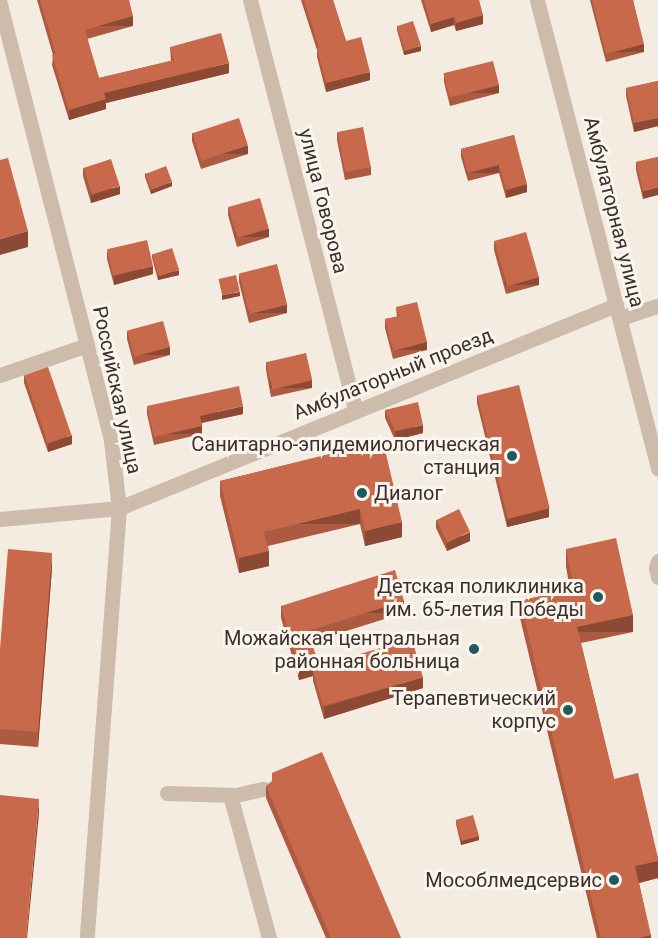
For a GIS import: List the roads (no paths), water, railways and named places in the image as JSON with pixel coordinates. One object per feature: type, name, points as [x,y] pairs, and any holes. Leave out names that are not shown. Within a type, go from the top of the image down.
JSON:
[{"type":"street","name":"улица Говорова","points":[[250,0],[356,412]]},
{"type":"street","name":"Амбулаторная улица","points":[[537,0],[658,470]]},
{"type":"street","name":"Российская улица","points":[[0,4],[111,441],[119,508],[87,938]]},
{"type":"street","name":"Амбулаторный проезд","points":[[0,519],[119,508],[356,412],[618,312],[658,306]]},
{"type":"street","points":[[0,375],[87,345]]},
{"type":"street","points":[[658,561],[656,568],[658,577]]},
{"type":"street","points":[[167,793],[230,795],[263,789]]},
{"type":"street","points":[[230,795],[269,938]]},
{"type":"place","name":"Санитарно-эпидемиологическая станция","points":[[512,456]]},
{"type":"place","name":"Диалог","points":[[362,493]]},
{"type":"place","name":"Детская поликлиника им. 65-летия Победы","points":[[598,597]]},
{"type":"place","name":"Можайская центральная районная больница","points":[[474,649]]},
{"type":"place","name":"Терапевтический корпус","points":[[568,710]]},
{"type":"place","name":"Мособлмедсервис","points":[[614,880]]}]
